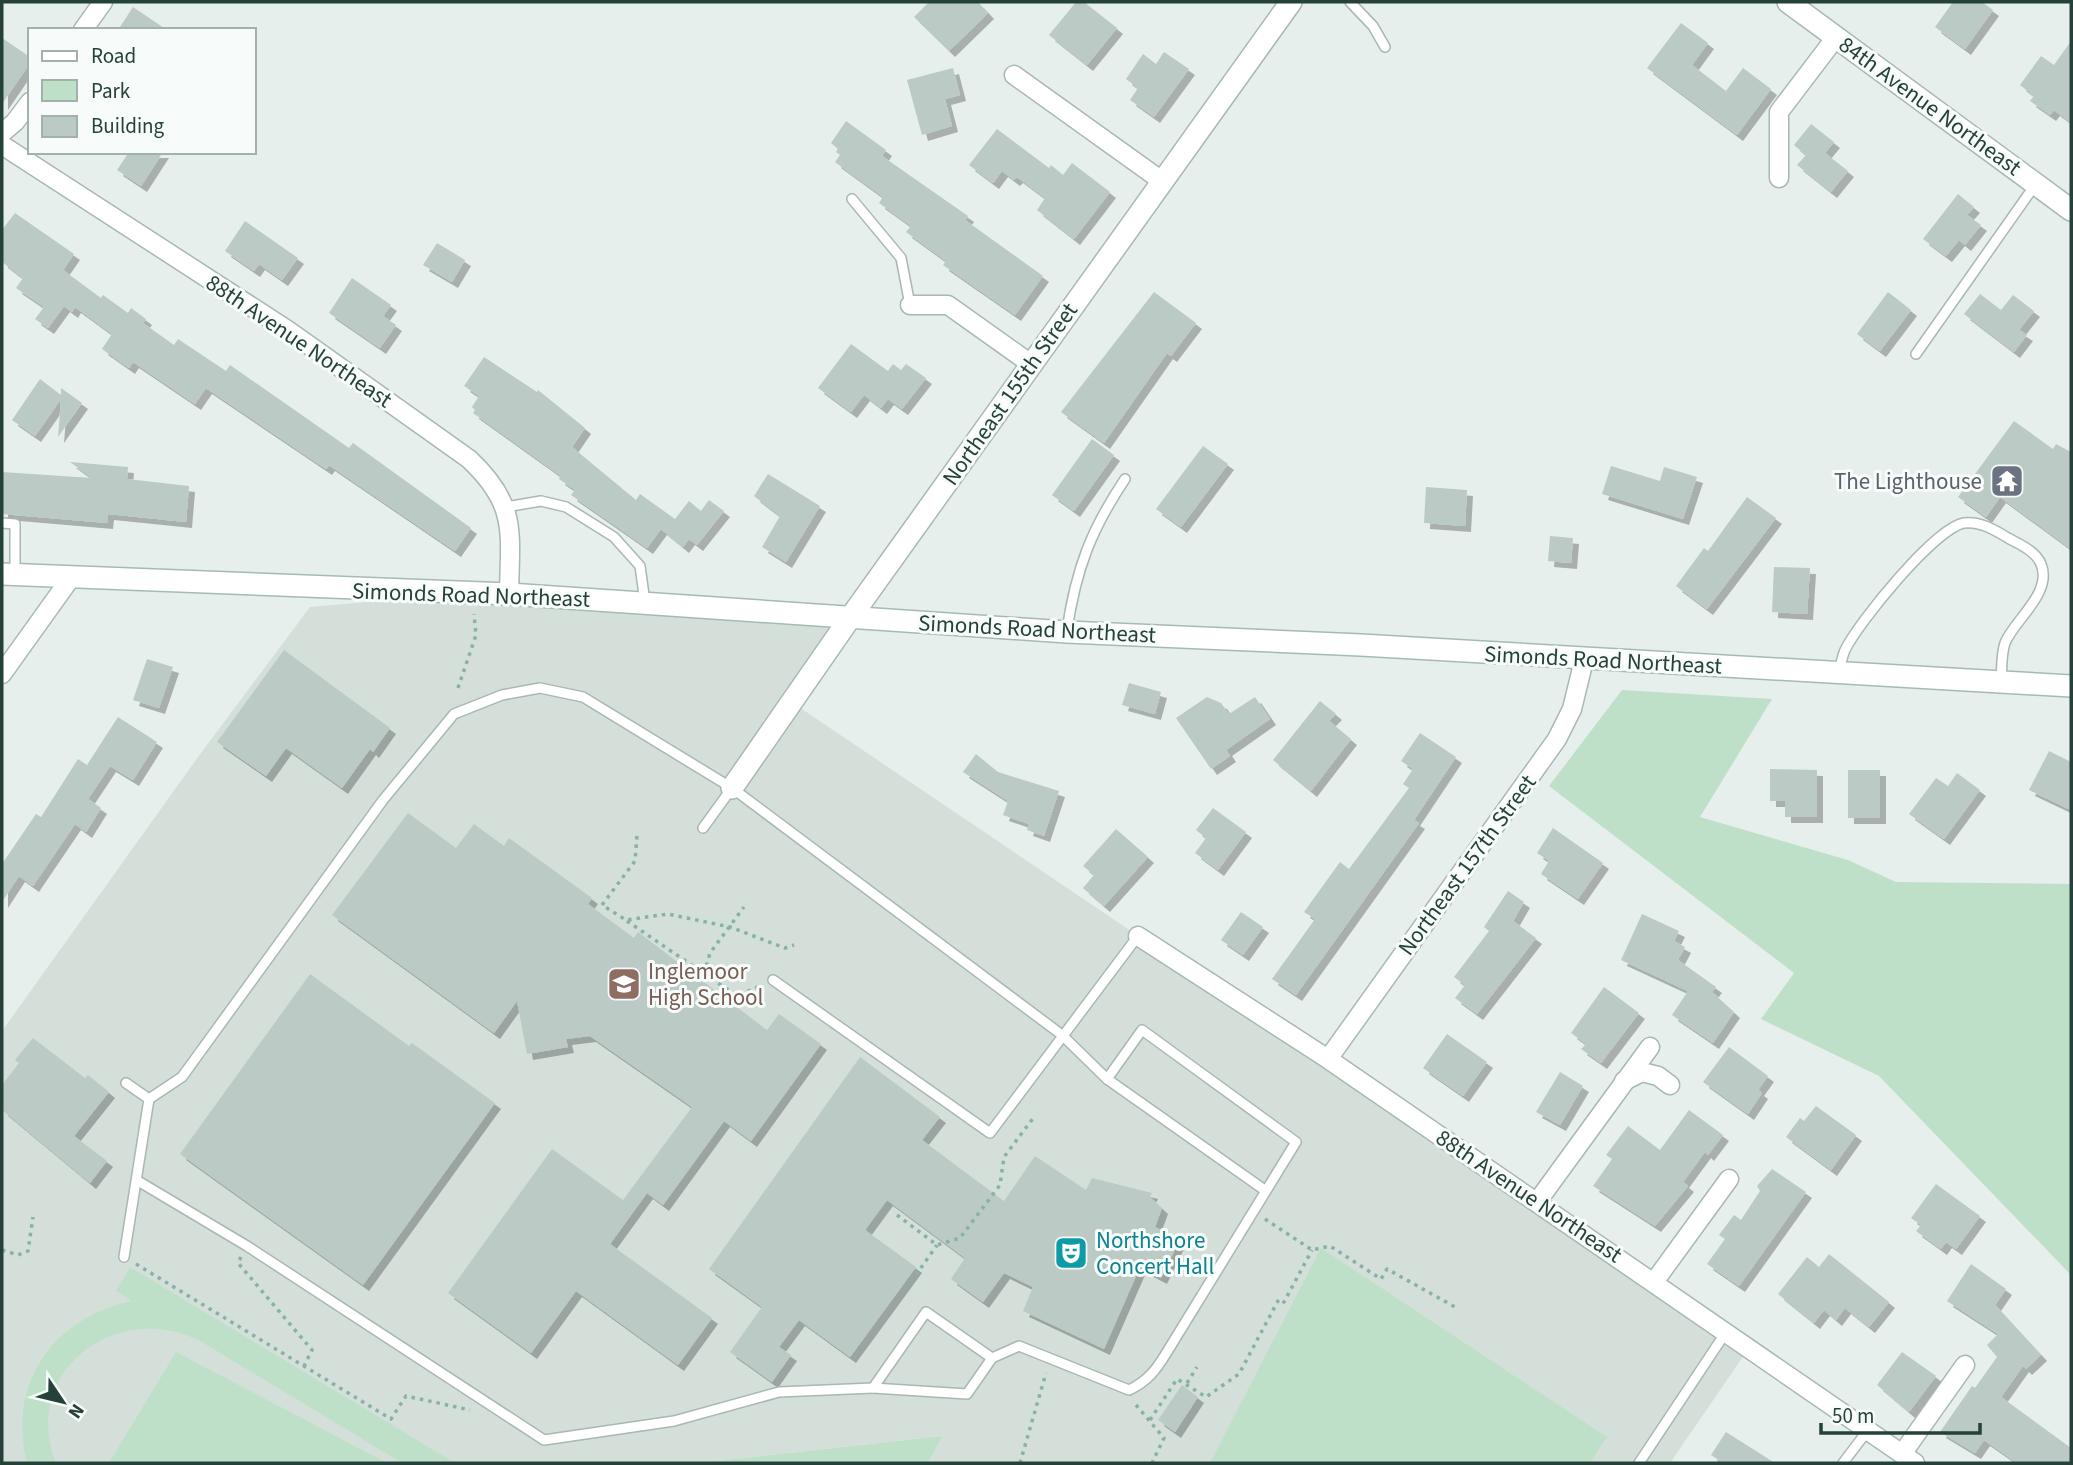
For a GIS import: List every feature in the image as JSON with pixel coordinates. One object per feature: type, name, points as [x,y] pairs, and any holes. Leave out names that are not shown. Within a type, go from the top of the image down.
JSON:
[{"type":"main road","name":"Northeast 155th Street","points":[[732,788],[850,618],[1291,2]]},
{"type":"main road","name":"84th Avenue Northeast","points":[[1788,2],[2071,210]]},
{"type":"main road","name":"Simonds Road Northeast","points":[[8,575],[509,594],[1067,632],[1361,645],[1584,660],[2071,686]]},
{"type":"street","points":[[84,28],[103,2]]},
{"type":"street","points":[[1779,178],[1779,112],[1836,37]]},
{"type":"street","points":[[1014,75],[1162,181]]},
{"type":"street","points":[[2,133],[15,122],[28,105]]},
{"type":"street","name":"88th Avenue Northeast","points":[[2,145],[289,331],[458,452],[490,479],[506,507],[510,534],[509,594]]},
{"type":"street","points":[[910,304],[948,305],[1031,364]]},
{"type":"street","points":[[2,674],[70,579]]},
{"type":"street","name":"Northeast 157th Street","points":[[1328,1059],[1557,738],[1572,709],[1584,660]]},
{"type":"street","name":"88th Avenue Northeast","points":[[1138,936],[1328,1059],[1908,1459]]},
{"type":"street","points":[[1537,1202],[1650,1047]]},
{"type":"street","points":[[1624,1081],[1642,1072],[1654,1074],[1670,1085]]},
{"type":"street","points":[[1654,1282],[1729,1179]]},
{"type":"street","points":[[1908,1459],[1965,1366]]},
{"type":"lane","points":[[1350,2],[1373,26],[1385,47]]},
{"type":"lane","points":[[1916,354],[2036,184]]},
{"type":"lane","points":[[852,199],[901,258],[910,304]]},
{"type":"lane","points":[[1067,632],[1075,583],[1087,544],[1098,519],[1125,479]]},
{"type":"lane","points":[[506,507],[541,500],[566,507],[614,537],[640,566],[645,604]]},
{"type":"lane","points":[[2,523],[15,524],[8,575]]},
{"type":"lane","points":[[1838,673],[1846,649],[1871,611],[1932,543],[1950,528],[1965,523],[1987,526],[2032,552],[2041,564],[2043,578],[2039,591],[2004,644],[2001,682]]},
{"type":"lane","points":[[124,1257],[149,1099],[182,1077],[383,800],[454,714],[502,695],[540,688],[583,697],[732,788],[1062,1035],[1107,1079],[1266,1191]]},
{"type":"lane","points":[[703,828],[732,788]]},
{"type":"lane","points":[[773,980],[990,1133],[1138,936]]},
{"type":"lane","points":[[138,1181],[247,1246],[544,1440],[674,1421],[779,1392],[873,1388],[967,1394],[992,1358],[1018,1346],[1129,1390],[1146,1382],[1296,1142],[1142,1030],[1107,1079]]},
{"type":"lane","points":[[126,1083],[149,1099]]},
{"type":"lane","points":[[873,1388],[926,1312],[992,1358]]},
{"type":"lane","points":[[1639,1463],[1726,1332]]},
{"type":"lane","points":[[1843,1463],[1868,1430]]},
{"type":"path","points":[[458,688],[476,635],[474,614]]},
{"type":"path","points":[[638,836],[635,861],[603,905],[737,996],[773,980]]},
{"type":"path","points":[[704,974],[710,953],[744,908]]},
{"type":"path","points":[[626,920],[668,914],[730,927],[785,948],[794,945]]},
{"type":"path","points":[[911,1282],[937,1245],[960,1238],[1000,1185],[1003,1157],[1034,1117]]},
{"type":"path","points":[[897,1214],[937,1245]]},
{"type":"path","points":[[2,1250],[18,1255],[28,1251],[33,1217]]},
{"type":"path","points":[[1264,1218],[1312,1250],[1330,1246],[1381,1279],[1387,1269],[1455,1307]]},
{"type":"path","points":[[247,1246],[238,1263],[312,1350],[304,1366]]},
{"type":"path","points":[[1150,1420],[1177,1379],[1206,1397],[1239,1374],[1279,1299],[1284,1301],[1312,1250]]},
{"type":"path","points":[[124,1257],[391,1419],[406,1396],[478,1412],[496,1409]]},
{"type":"path","points":[[1187,1384],[1197,1367]]},
{"type":"path","points":[[1020,1463],[1046,1373]]},
{"type":"path","points":[[1136,1405],[1164,1438],[1152,1463]]},
{"type":"shaded area","name":"Inglemoor High School","points":[[473,593],[850,618],[793,703],[1749,1348],[1670,1463],[928,1463],[941,1436],[698,1463],[2,1463],[2,1031],[198,757],[310,607]]},
{"type":"green space","points":[[1622,690],[1772,699],[1700,817],[1848,860],[1896,882],[2071,884],[2071,1275],[1879,1076],[1761,1019],[1794,973],[1549,786]]},
{"type":"green space","points":[[1321,1248],[1607,1437],[1590,1463],[1210,1463]]},
{"type":"green space","points":[[130,1267],[455,1463],[402,1463],[200,1341],[168,1330],[137,1330],[108,1337],[83,1352],[64,1373],[52,1400],[48,1430],[56,1463],[27,1463],[23,1434],[24,1406],[31,1381],[42,1358],[79,1322],[132,1301],[116,1291]]},
{"type":"green space","points":[[176,1352],[387,1463],[109,1463]]},
{"type":"green space","points":[[942,1436],[928,1463],[698,1463]]},
{"type":"building","points":[[929,2],[978,2],[988,13],[949,51],[914,17]]},
{"type":"building","points":[[1076,2],[1084,2],[1117,28],[1087,65],[1049,35]]},
{"type":"building","points":[[1953,2],[1982,2],[1993,10],[1965,49],[1935,27]]},
{"type":"building","points":[[133,7],[164,28],[119,28]]},
{"type":"building","points":[[1681,23],[1708,43],[1692,65],[1726,91],[1743,68],[1771,89],[1737,135],[1647,68]]},
{"type":"building","points":[[2,38],[28,56],[28,66],[2,104]]},
{"type":"building","points":[[2071,41],[2071,123],[2054,110],[2050,115],[2030,101],[2034,96],[2020,85],[2041,56],[2054,65]]},
{"type":"building","points":[[1164,52],[1189,69],[1154,117],[1130,100],[1138,88],[1126,79],[1143,54],[1156,64]]},
{"type":"building","points":[[953,68],[960,95],[945,99],[952,126],[922,135],[907,80]]},
{"type":"building","points":[[846,121],[886,150],[882,156],[968,216],[965,220],[1043,276],[1015,315],[943,265],[946,261],[906,232],[911,226],[879,203],[883,197],[835,162],[840,155],[831,143]]},
{"type":"building","points":[[1811,124],[1834,142],[1825,153],[1848,171],[1831,192],[1797,165],[1806,155],[1794,145]]},
{"type":"building","points":[[997,129],[1049,168],[1051,165],[1063,175],[1072,163],[1110,192],[1074,239],[1037,210],[1045,198],[1017,177],[1014,180],[1002,171],[993,183],[969,165]]},
{"type":"building","points":[[128,154],[162,154],[141,186],[117,170]]},
{"type":"building","points":[[1958,194],[1974,207],[1967,215],[1981,225],[1965,245],[1959,240],[1946,256],[1923,239]]},
{"type":"building","points":[[15,213],[74,254],[63,270],[101,298],[103,295],[128,313],[131,308],[146,319],[143,323],[174,345],[178,339],[226,371],[230,365],[349,448],[353,443],[471,528],[455,551],[329,465],[326,469],[206,388],[195,404],[133,362],[129,368],[102,349],[112,334],[75,307],[72,312],[64,306],[48,328],[35,319],[44,307],[16,288],[23,278],[2,262],[2,230]]},
{"type":"building","points":[[245,221],[298,258],[282,280],[259,264],[254,271],[225,251]]},
{"type":"building","points":[[437,243],[465,260],[452,282],[423,265]]},
{"type":"building","points":[[352,278],[391,305],[383,316],[396,325],[380,348],[329,313]]},
{"type":"building","points":[[1154,292],[1196,323],[1171,356],[1167,353],[1104,443],[1061,412]]},
{"type":"building","points":[[1888,292],[1911,310],[1880,351],[1857,334]]},
{"type":"building","points":[[1980,294],[2001,310],[2013,295],[2034,311],[2019,330],[2027,335],[2014,352],[1964,314]]},
{"type":"building","points":[[851,344],[888,371],[893,364],[901,370],[906,364],[926,378],[902,409],[888,399],[881,408],[864,395],[851,412],[818,388]]},
{"type":"building","points":[[484,357],[537,392],[538,390],[585,428],[572,447],[636,500],[640,494],[675,519],[689,501],[701,511],[709,500],[724,511],[697,545],[689,539],[683,547],[661,529],[647,548],[571,495],[575,490],[559,479],[561,476],[473,413],[475,410],[472,407],[479,396],[464,386]]},
{"type":"building","points":[[40,379],[61,395],[61,388],[82,403],[58,437],[61,399],[35,436],[12,420]]},
{"type":"building","name":"The Lighthouse","points":[[2014,421],[2053,449],[2056,444],[2071,452],[2071,549],[2000,497],[1986,517],[1958,497]]},
{"type":"building","points":[[1092,439],[1114,455],[1074,511],[1052,495]]},
{"type":"building","points":[[1203,446],[1228,464],[1181,527],[1156,509]]},
{"type":"building","points":[[70,462],[128,467],[127,479],[189,486],[186,522],[108,514],[107,523],[2,514],[2,472],[92,478]]},
{"type":"building","points":[[1611,466],[1660,481],[1664,467],[1697,477],[1683,519],[1602,494]]},
{"type":"building","points":[[768,474],[820,506],[786,562],[762,547],[780,516],[754,496]]},
{"type":"building","points":[[1426,487],[1467,490],[1465,526],[1424,523]]},
{"type":"building","points":[[1747,497],[1776,518],[1707,609],[1676,586],[1704,548],[1708,551]]},
{"type":"building","points":[[1550,536],[1573,538],[1571,563],[1548,561]]},
{"type":"building","points":[[1774,567],[1810,568],[1807,614],[1772,612]]},
{"type":"building","points":[[284,650],[390,728],[373,752],[370,749],[342,788],[286,748],[266,776],[217,742]]},
{"type":"building","points":[[147,659],[173,667],[159,708],[133,700]]},
{"type":"building","points":[[1129,683],[1161,692],[1155,714],[1122,705]]},
{"type":"building","points":[[1207,697],[1221,703],[1229,714],[1255,697],[1270,719],[1226,750],[1230,756],[1211,769],[1176,718]]},
{"type":"building","points":[[1320,701],[1336,714],[1329,721],[1351,739],[1311,791],[1273,760]]},
{"type":"building","points":[[118,717],[157,742],[133,780],[110,766],[88,799],[101,808],[86,832],[75,824],[33,886],[19,876],[2,902],[2,864],[36,814],[41,817],[78,759],[87,765]]},
{"type":"building","points":[[1420,733],[1456,757],[1414,820],[1419,823],[1296,995],[1272,979],[1315,919],[1304,912],[1340,862],[1349,869],[1409,788],[1403,784],[1413,769],[1401,761]]},
{"type":"building","points":[[2049,751],[2071,762],[2071,810],[2029,790]]},
{"type":"building","points":[[976,754],[998,772],[1059,791],[1044,836],[1027,830],[1029,824],[1003,815],[1008,801],[963,772]]},
{"type":"building","points":[[1770,769],[1817,770],[1817,817],[1785,817],[1785,801],[1770,801]]},
{"type":"building","points":[[1848,770],[1880,770],[1880,818],[1848,818]]},
{"type":"building","points":[[1957,773],[1980,790],[1944,839],[1909,814],[1936,778],[1948,786]]},
{"type":"building","points":[[1213,808],[1246,832],[1218,870],[1195,853],[1206,838],[1196,830]]},
{"type":"building","points":[[408,813],[456,848],[474,824],[504,846],[509,838],[592,898],[588,904],[634,938],[638,932],[767,1030],[779,1014],[821,1044],[751,1141],[724,1121],[663,1205],[647,1193],[610,1244],[712,1318],[678,1365],[576,1291],[531,1353],[448,1293],[552,1149],[623,1200],[692,1107],[590,1036],[566,1039],[568,1047],[527,1054],[517,1001],[494,1033],[332,915]]},
{"type":"building","points":[[1553,828],[1603,863],[1578,899],[1541,874],[1549,861],[1537,853]]},
{"type":"building","points":[[1116,829],[1148,857],[1104,906],[1083,888],[1094,875],[1083,866]]},
{"type":"building","points":[[1508,891],[1524,902],[1513,921],[1536,938],[1477,1014],[1455,998],[1465,985],[1454,977],[1489,931],[1484,927]]},
{"type":"building","points":[[1241,912],[1263,927],[1243,955],[1221,940]]},
{"type":"building","points":[[1642,914],[1679,931],[1674,941],[1685,947],[1678,960],[1716,987],[1712,992],[1734,1012],[1713,1043],[1672,1015],[1688,991],[1621,960]]},
{"type":"building","points":[[310,974],[409,1046],[412,1043],[495,1103],[363,1285],[180,1154]]},
{"type":"building","points":[[1604,987],[1639,1013],[1601,1063],[1581,1049],[1586,1044],[1571,1033]]},
{"type":"building","points":[[1447,1034],[1487,1062],[1463,1096],[1423,1068]]},
{"type":"building","points":[[33,1038],[85,1078],[88,1075],[109,1092],[74,1136],[107,1161],[90,1183],[2,1110],[2,1085],[19,1063],[15,1060]]},
{"type":"building","points":[[1729,1047],[1768,1076],[1758,1090],[1762,1093],[1748,1114],[1703,1082]]},
{"type":"building","points":[[860,1057],[940,1117],[922,1140],[1004,1201],[1035,1156],[1086,1190],[1092,1178],[1152,1193],[1150,1197],[1162,1208],[1155,1227],[1180,1239],[1161,1278],[1140,1267],[1104,1349],[1023,1311],[1033,1287],[1004,1273],[983,1302],[951,1279],[965,1258],[887,1200],[865,1230],[916,1267],[850,1357],[799,1320],[779,1347],[791,1355],[772,1382],[730,1352],[762,1307],[709,1269]]},
{"type":"building","points":[[1560,1072],[1583,1086],[1560,1125],[1536,1112]]},
{"type":"building","points":[[1816,1106],[1856,1135],[1831,1170],[1786,1137],[1800,1118],[1804,1121]]},
{"type":"building","points":[[1689,1110],[1723,1135],[1708,1155],[1705,1152],[1683,1182],[1688,1186],[1655,1226],[1593,1186],[1612,1159],[1606,1155],[1628,1126],[1660,1150]]},
{"type":"building","points":[[1772,1169],[1806,1192],[1739,1286],[1707,1264],[1725,1239],[1719,1235],[1734,1215],[1741,1220],[1760,1191],[1757,1186]]},
{"type":"building","points":[[1936,1184],[1980,1216],[1956,1249],[1946,1242],[1941,1249],[1916,1231],[1921,1225],[1911,1218]]},
{"type":"building","points":[[1829,1254],[1889,1302],[1869,1327],[1845,1308],[1836,1320],[1824,1310],[1814,1323],[1778,1294],[1807,1257],[1819,1267]]},
{"type":"building","points":[[1971,1264],[2006,1289],[1995,1305],[2041,1355],[2026,1369],[2023,1366],[2001,1397],[2071,1448],[2071,1463],[2017,1463],[1984,1440],[1975,1453],[1940,1432],[1972,1386],[1975,1388],[1997,1357],[1987,1345],[1998,1334],[1947,1301]]},
{"type":"building","points":[[1902,1352],[1936,1376],[1909,1412],[1877,1385]]},
{"type":"building","points":[[1182,1385],[1198,1397],[1175,1432],[1158,1420]]},
{"type":"building","points":[[1726,1432],[1775,1463],[1723,1463],[1711,1455]]},
{"type":"place","name":"The Lighthouse","points":[[2007,481]]},
{"type":"place","name":"Inglemoor High School","points":[[624,984]]},
{"type":"place","name":"Northshore Concert Hall","points":[[1071,1253]]}]
